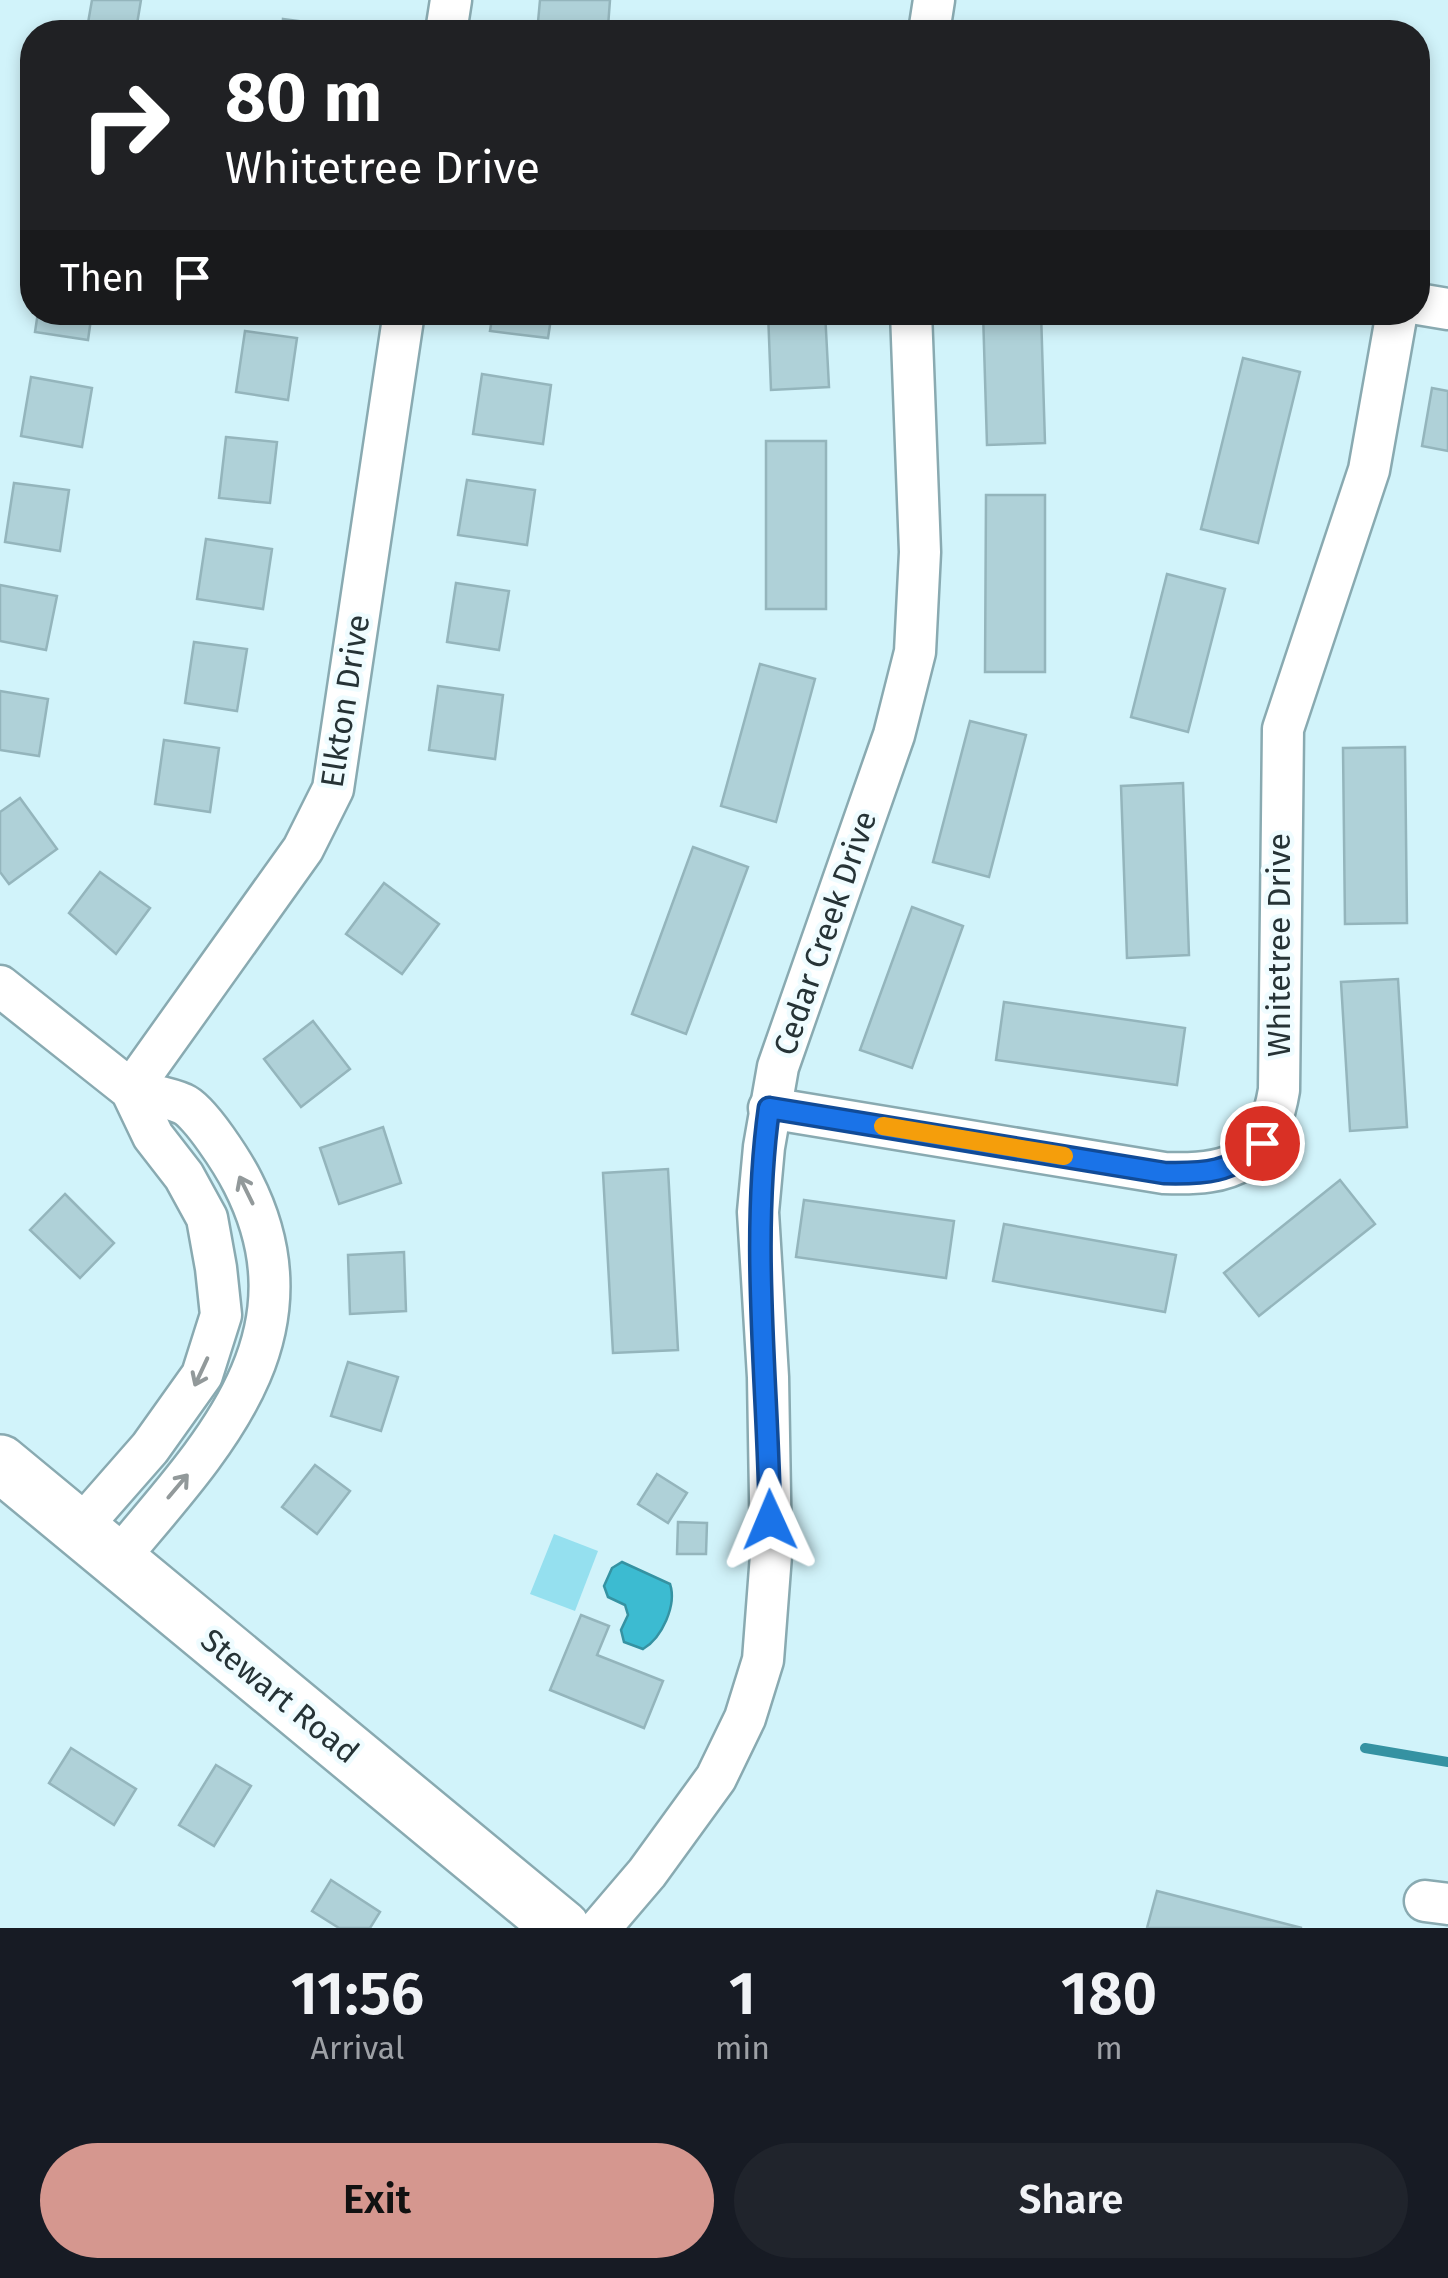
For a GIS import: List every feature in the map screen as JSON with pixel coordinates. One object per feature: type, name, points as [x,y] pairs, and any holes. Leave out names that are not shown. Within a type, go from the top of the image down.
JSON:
[{"type":"street","name":"Elkton Drive","points":[[131,1090],[303,849],[334,789],[402,325]]},
{"type":"street","name":"Cedar Creek Drive","points":[[600,1928],[648,1872],[716,1778],[745,1718],[762,1660],[770,1555],[768,1377],[758,1212],[769,1108],[778,1067],[894,734],[914,652],[920,552],[911,325]]},
{"type":"street","name":"Whitetree Drive","points":[[769,1108],[1164,1173],[1224,1170],[1247,1159],[1262,1143],[1274,1120],[1279,1090],[1283,730],[1369,470],[1396,325]]},
{"type":"street","points":[[0,986],[131,1090],[187,1105],[234,1165],[254,1204],[266,1248],[266,1326],[258,1362],[214,1444],[97,1545]]},
{"type":"street","points":[[97,1545],[150,1448],[202,1375],[221,1315],[207,1218],[184,1176],[153,1136],[131,1090]]},
{"type":"street","points":[[221,1315],[266,1326]]},
{"type":"street","name":"Stewart Road","points":[[0,1463],[562,1928]]},
{"type":"shaded area","points":[[554,1534],[598,1551],[575,1611],[530,1594]]},
{"type":"shaded area","points":[[622,1562],[670,1584],[672,1592],[666,1620],[643,1649],[624,1642],[621,1630],[628,1615],[625,1605],[608,1597],[604,1586],[612,1568]]},
{"type":"building","points":[[92,0],[141,0],[138,20],[89,20]]},
{"type":"building","points":[[540,0],[610,0],[609,20],[538,20]]},
{"type":"building","points":[[36,325],[90,325],[88,340],[35,332]]},
{"type":"building","points":[[491,325],[550,325],[548,338],[490,331]]},
{"type":"building","points":[[768,325],[826,325],[829,387],[771,390]]},
{"type":"building","points":[[983,325],[1041,325],[1045,443],[987,445]]},
{"type":"building","points":[[245,331],[297,338],[288,400],[236,392]]},
{"type":"building","points":[[1243,358],[1300,372],[1258,543],[1201,529]]},
{"type":"building","points":[[482,374],[551,385],[543,444],[473,434]]},
{"type":"building","points":[[31,377],[92,388],[82,447],[21,436]]},
{"type":"building","points":[[1432,388],[1448,391],[1448,451],[1422,446]]},
{"type":"building","points":[[226,437],[277,442],[270,503],[219,498]]},
{"type":"building","points":[[766,441],[826,441],[826,609],[766,609]]},
{"type":"building","points":[[467,480],[535,490],[527,545],[458,535]]},
{"type":"building","points":[[14,483],[69,490],[60,551],[5,542]]},
{"type":"building","points":[[986,495],[1045,495],[1045,672],[985,672]]},
{"type":"building","points":[[206,539],[272,549],[263,609],[197,599]]},
{"type":"building","points":[[1167,574],[1225,589],[1188,732],[1131,717]]},
{"type":"building","points":[[456,583],[509,591],[499,650],[447,642]]},
{"type":"building","points":[[0,585],[57,596],[46,650],[0,641]]},
{"type":"building","points":[[194,642],[247,649],[237,711],[185,703]]},
{"type":"building","points":[[760,664],[815,679],[776,822],[721,806]]},
{"type":"building","points":[[438,686],[503,695],[495,759],[429,750]]},
{"type":"building","points":[[0,691],[48,699],[39,756],[0,750]]},
{"type":"building","points":[[970,721],[1026,735],[989,877],[933,862]]},
{"type":"building","points":[[164,740],[219,748],[210,812],[155,804]]},
{"type":"building","points":[[1405,747],[1407,923],[1345,924],[1343,748]]},
{"type":"building","points":[[1183,783],[1189,955],[1127,958],[1121,786]]},
{"type":"building","points":[[20,798],[57,849],[9,884],[0,872],[0,812]]},
{"type":"building","points":[[693,847],[748,867],[686,1034],[632,1014]]},
{"type":"building","points":[[100,872],[150,908],[116,954],[69,913]]},
{"type":"building","points":[[384,883],[439,924],[402,974],[346,934]]},
{"type":"building","points":[[912,907],[963,926],[912,1068],[860,1050]]},
{"type":"building","points":[[1398,979],[1407,1127],[1350,1131],[1341,982]]},
{"type":"building","points":[[1004,1002],[1185,1028],[1177,1085],[996,1060]]},
{"type":"building","points":[[313,1021],[350,1069],[301,1107],[264,1059]]},
{"type":"building","points":[[383,1127],[401,1183],[339,1204],[320,1148]]},
{"type":"building","points":[[668,1169],[678,1350],[613,1353],[603,1173]]},
{"type":"building","points":[[1340,1180],[1375,1224],[1259,1316],[1224,1273]]},
{"type":"building","points":[[65,1194],[114,1243],[80,1278],[30,1230]]},
{"type":"building","points":[[804,1200],[954,1221],[946,1278],[796,1257]]},
{"type":"building","points":[[1004,1224],[1176,1255],[1165,1312],[993,1281]]},
{"type":"building","points":[[404,1252],[406,1311],[350,1314],[348,1255]]},
{"type":"building","points":[[348,1362],[398,1377],[381,1431],[331,1416]]},
{"type":"building","points":[[315,1465],[350,1491],[317,1534],[282,1507]]},
{"type":"building","points":[[657,1474],[687,1493],[668,1523],[638,1504]]},
{"type":"building","points":[[678,1522],[707,1523],[706,1554],[677,1554]]},
{"type":"building","points":[[581,1615],[609,1626],[597,1655],[663,1681],[644,1728],[550,1690]]},
{"type":"building","points":[[71,1748],[136,1789],[114,1825],[49,1783]]},
{"type":"building","points":[[216,1765],[251,1786],[214,1846],[179,1825]]},
{"type":"building","points":[[331,1880],[380,1912],[370,1928],[339,1928],[312,1911]]},
{"type":"building","points":[[1157,1891],[1302,1928],[1147,1928]]},
{"type":"waterway","points":[[1365,1748],[1448,1762]]},
{"type":"slow traffic","points":[[883,1126],[1064,1156]]},
{"type":"route","points":[[770,1520],[768,1377],[758,1212],[769,1108],[1164,1173],[1224,1170],[1247,1159],[1262,1143]]}]
